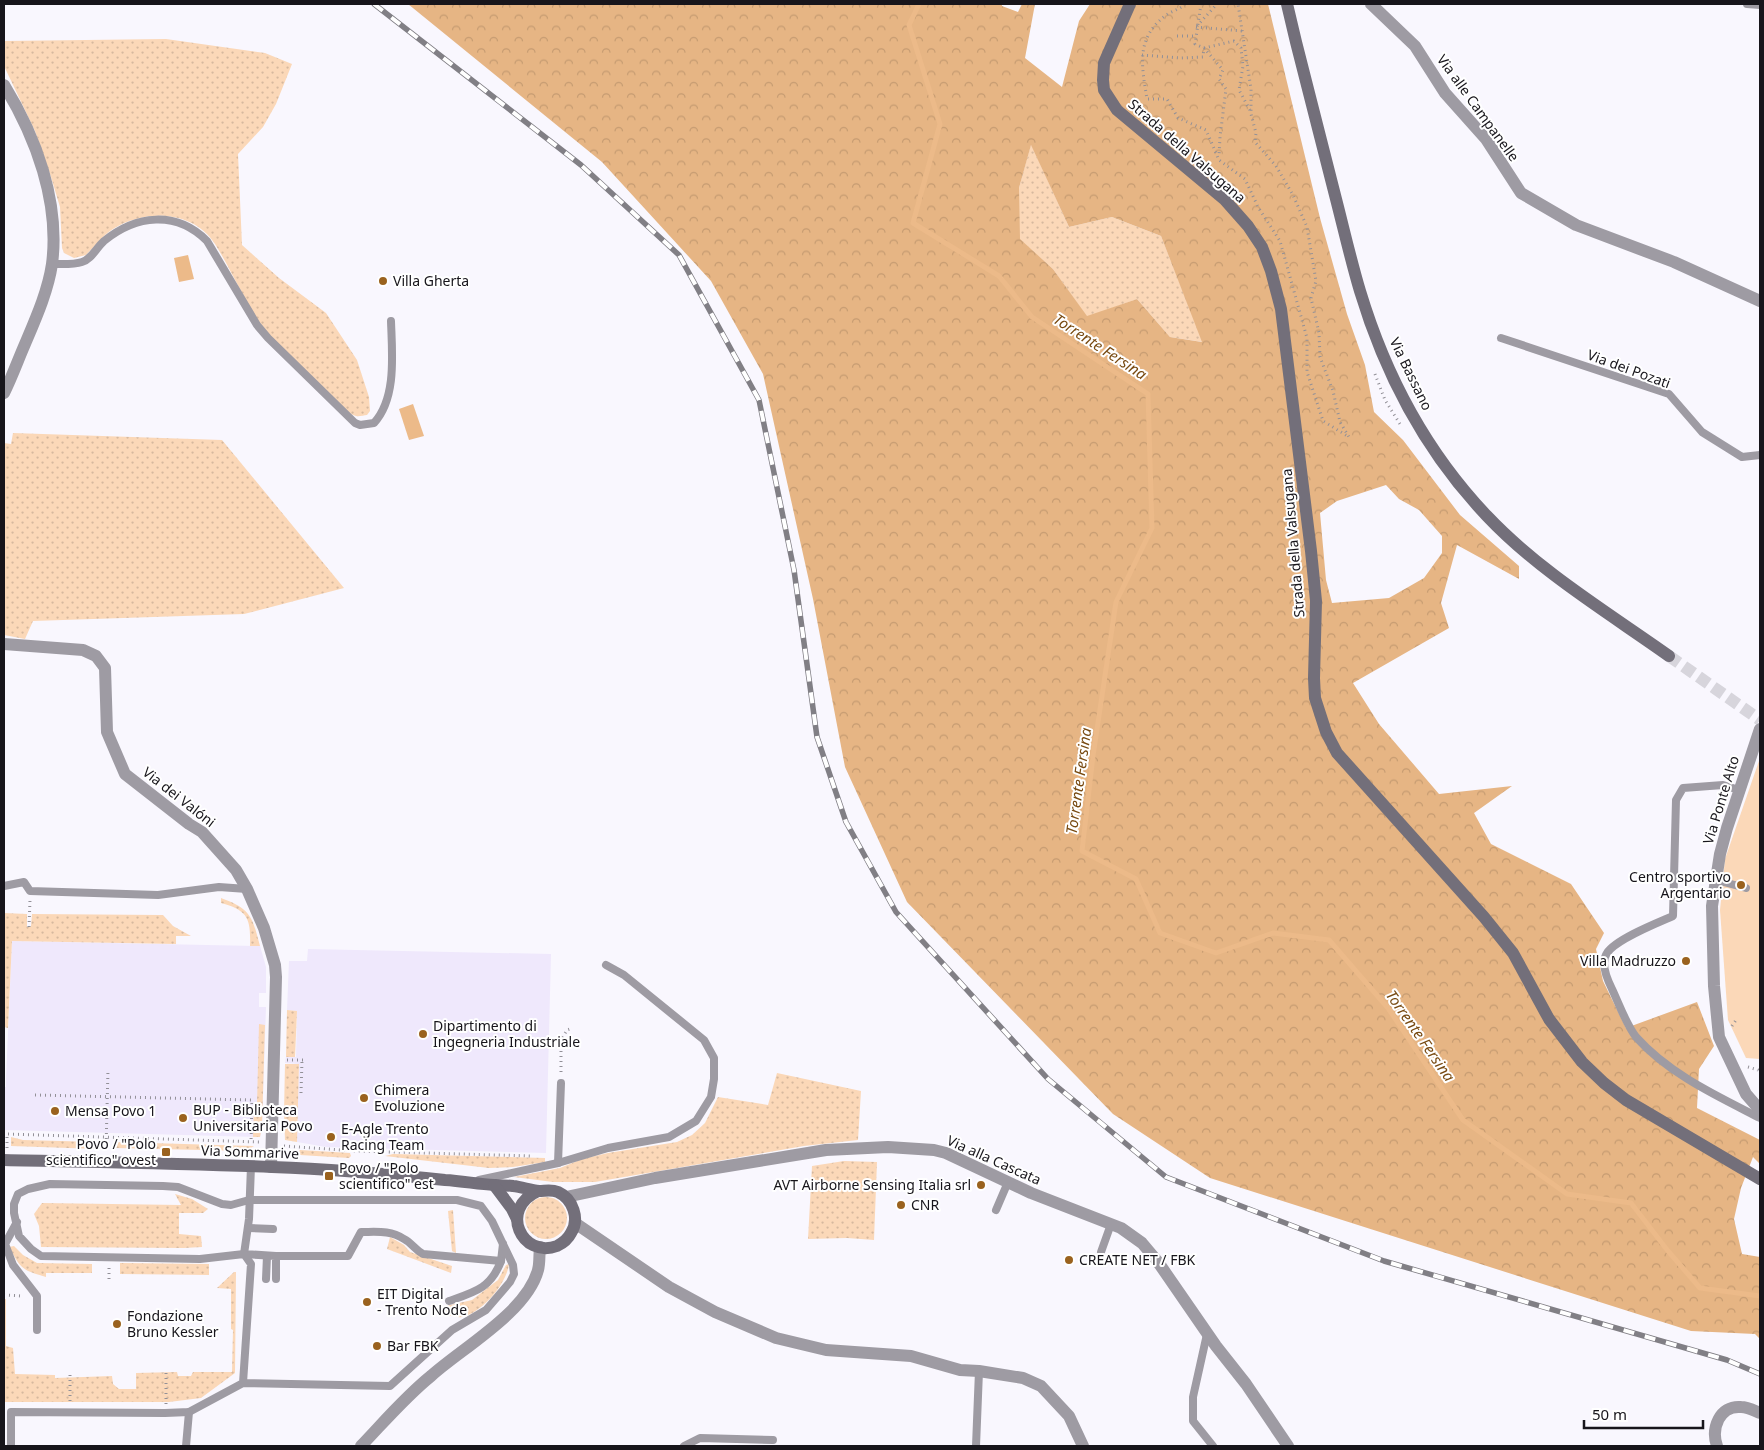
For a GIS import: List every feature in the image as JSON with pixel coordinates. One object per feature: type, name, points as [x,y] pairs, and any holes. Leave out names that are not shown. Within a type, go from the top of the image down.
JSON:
[{"type":"main road","name":"Strada della Valsugana","points":[[1130,4],[1104,63],[1102,80],[1104,90],[1117,110],[1225,200],[1248,226],[1262,247],[1271,270],[1281,309],[1316,601],[1315,698],[1326,732],[1337,753],[1484,916],[1513,953],[1549,1019],[1582,1062],[1604,1083],[1626,1100],[1760,1179]]},
{"type":"main road","name":"Via Bassano","points":[[1287,4],[1360,292],[1380,348],[1404,399],[1428,441],[1456,480],[1487,516],[1516,543],[1552,573],[1669,656]]},
{"type":"main road","name":"Via Sommarive","points":[[5,1155],[271,1167],[472,1182],[514,1186],[538,1191]]},
{"type":"main road","points":[[494,1185],[512,1209],[523,1237],[530,1243],[540,1247],[549,1248],[566,1240],[572,1232],[575,1214],[572,1205],[566,1197],[558,1192],[548,1190],[530,1194],[523,1201],[517,1219]]},
{"type":"street","name":"Via alle Campanelle","points":[[1371,4],[1415,46],[1445,93],[1486,140],[1521,193],[1576,225],[1674,262],[1760,301]]},
{"type":"street","points":[[4,85],[14,101],[36,150],[50,198],[54,233],[52,264],[40,308],[4,393]]},
{"type":"street","name":"Via dei Valóni","points":[[4,644],[83,650],[96,656],[105,668],[107,732],[125,774],[202,832],[236,870],[246,889],[264,928],[275,965],[276,976],[271,1167]]},
{"type":"street","name":"Via Ponte Alto","points":[[1760,729],[1727,828],[1712,906],[1714,986],[1719,1037],[1746,1094],[1760,1110]]},
{"type":"street","name":"Via alla Cascata","points":[[566,1197],[655,1178],[826,1150],[888,1147],[934,1150],[961,1158],[1031,1193],[1121,1228],[1142,1243],[1158,1262],[1207,1334],[1246,1384],[1288,1446]]},
{"type":"street","points":[[575,1223],[669,1287],[715,1312],[776,1338],[826,1350],[911,1356],[960,1370],[1023,1378],[1041,1386],[1069,1416],[1084,1446]]},
{"type":"street","points":[[361,1446],[410,1394],[493,1327],[515,1306],[531,1286],[538,1269],[540,1247]]},
{"type":"street","points":[[1717,1446],[1714,1434],[1716,1422],[1723,1414],[1732,1408],[1741,1406],[1760,1413]]},
{"type":"lane","points":[[1748,4],[1760,5]]},
{"type":"lane","points":[[52,264],[82,262],[88,259],[115,232],[131,223],[160,219],[186,225],[199,232],[207,240],[257,325],[268,338],[348,416],[360,425],[374,423],[381,415],[388,399],[392,362],[392,322]]},
{"type":"lane","name":"Via dei Pozati","points":[[1501,338],[1669,394],[1702,432],[1742,457],[1760,455]]},
{"type":"lane","points":[[1739,790],[1723,785],[1683,788],[1676,800],[1673,916],[1618,943],[1607,952],[1603,961],[1608,981],[1635,1035],[1661,1060],[1712,1094],[1760,1118]]},
{"type":"lane","points":[[1716,880],[1746,888]]},
{"type":"lane","points":[[4,886],[24,882],[30,891],[158,895],[218,887],[246,889]]},
{"type":"lane","points":[[472,1182],[558,1163],[608,1148],[669,1137],[696,1121],[711,1096],[714,1079],[714,1058],[704,1040],[624,975],[606,965]]},
{"type":"lane","points":[[558,1163],[561,1083]]},
{"type":"lane","points":[[243,1383],[251,1264],[244,1254],[248,1228],[250,1166]]},
{"type":"lane","points":[[996,1210],[1008,1182]]},
{"type":"lane","points":[[11,1446],[11,1412],[189,1412],[243,1383],[390,1386],[452,1330],[486,1310],[510,1282],[514,1274],[513,1265],[503,1243],[492,1221],[481,1206],[457,1200],[249,1200],[232,1205],[222,1204],[178,1187],[50,1184],[28,1188],[18,1194],[14,1204],[16,1222],[19,1236],[30,1249],[41,1256],[200,1259],[244,1254],[267,1256],[348,1256],[361,1232],[390,1232],[406,1240],[414,1249],[423,1254],[501,1261]]},
{"type":"lane","points":[[302,1200],[302,1210]]},
{"type":"lane","points":[[16,1222],[5,1244],[13,1266],[37,1296],[37,1330]]},
{"type":"lane","points":[[1102,1252],[1111,1224]]},
{"type":"lane","points":[[248,1228],[273,1229]]},
{"type":"lane","points":[[449,1301],[478,1291],[490,1281],[501,1261],[503,1243]]},
{"type":"lane","points":[[266,1279],[267,1256]]},
{"type":"lane","points":[[276,1256],[276,1279]]},
{"type":"lane","points":[[1207,1334],[1193,1397],[1193,1421],[1213,1446]]},
{"type":"lane","points":[[976,1446],[979,1371]]},
{"type":"lane","points":[[186,1446],[189,1412]]},
{"type":"lane","points":[[684,1446],[700,1438],[773,1440]]},
{"type":"path","points":[[1184,4],[1165,16],[1149,31],[1142,49],[1142,69],[1148,99],[1167,99],[1178,118],[1206,130],[1219,160],[1245,179],[1258,207],[1280,241],[1307,338],[1308,372],[1323,421],[1349,436],[1340,422],[1333,391],[1320,357],[1319,333],[1311,298],[1316,281],[1307,228],[1293,195],[1276,166],[1255,142],[1256,133],[1251,112],[1251,89],[1238,4]]},
{"type":"path","points":[[1200,4],[1195,44],[1204,48],[1223,70],[1219,79],[1226,89],[1219,160]]},
{"type":"path","points":[[1196,27],[1217,4]]},
{"type":"path","points":[[1196,27],[1242,31]]},
{"type":"path","points":[[1177,36],[1196,36]]},
{"type":"path","points":[[1204,48],[1234,41],[1241,48],[1244,66],[1239,90],[1251,112]]},
{"type":"path","points":[[1142,55],[1180,58],[1203,57],[1204,48]]},
{"type":"path","points":[[1374,373],[1385,400],[1402,425]]},
{"type":"path","points":[[29,927],[30,891]]},
{"type":"path","points":[[561,1083],[561,1040],[567,1030],[573,1028]]},
{"type":"path","points":[[296,1060],[304,1060],[301,1093]]},
{"type":"path","points":[[106,1148],[108,1070]]},
{"type":"path","points":[[35,1095],[184,1100],[252,1100],[250,1142]]},
{"type":"path","points":[[5,1155],[7,1134],[260,1142]]},
{"type":"path","points":[[282,1142],[284,1146],[356,1151],[541,1156]]},
{"type":"path","points":[[166,1372],[166,1402]]},
{"type":"path","points":[[70,1375],[70,1404]]},
{"type":"shaded area","points":[[166,39],[265,53],[292,64],[276,104],[263,127],[238,154],[242,245],[279,278],[326,313],[357,360],[369,397],[370,411],[367,415],[357,416],[347,411],[276,343],[256,317],[215,244],[206,233],[194,224],[168,216],[139,218],[113,229],[86,255],[74,258],[64,253],[62,248],[60,207],[35,131],[4,66],[4,41]]},
{"type":"shaded area","points":[[1031,144],[1069,227],[1112,217],[1161,236],[1203,342],[1170,337],[1137,299],[1087,317],[1053,269],[1019,239],[1019,188]]},
{"type":"shaded area","points":[[188,255],[194,279],[179,282],[174,258]]},
{"type":"shaded area","points":[[413,404],[424,436],[409,440],[399,409]]},
{"type":"shaded area","points":[[13,433],[222,440],[344,588],[244,614],[33,621],[25,639],[4,635],[4,443],[11,444]]},
{"type":"shaded area","name":"Centro sportivo Argentario","points":[[1760,758],[1760,1059],[1746,1058],[1728,1020],[1720,910],[1725,859]]},
{"type":"shaded area","points":[[221,898],[239,906],[249,915],[255,927],[260,946],[250,946],[250,929],[246,917],[237,909],[221,903]]},
{"type":"shaded area","points":[[4,913],[27,914],[27,927],[31,926],[32,914],[163,915],[173,926],[191,936],[176,936],[176,944],[12,941],[8,1028],[4,1027]]},
{"type":"shaded area","points":[[12,941],[260,946],[266,967],[266,993],[259,993],[259,1007],[266,1007],[260,1137],[4,1130],[4,1087],[6,1087]]},
{"type":"shaded area","name":"Dipartimento di Ingegneria Industriale","points":[[308,949],[551,954],[546,1153],[326,1147],[297,1142],[299,1064],[285,1063],[286,1057],[296,1057],[297,1011],[287,1010],[289,961],[307,961]]},
{"type":"shaded area","points":[[287,1010],[297,1011],[295,1057],[286,1057]]},
{"type":"shaded area","points":[[259,1024],[265,1025],[262,1126],[260,1137],[253,1137],[254,1104],[257,1104]]},
{"type":"shaded area","points":[[285,1064],[299,1064],[297,1142],[285,1140]]},
{"type":"shaded area","points":[[777,1073],[861,1091],[858,1140],[804,1146],[595,1182],[553,1182],[514,1177],[560,1168],[582,1159],[608,1153],[677,1142],[692,1135],[705,1123],[718,1097],[768,1105]]},
{"type":"shaded area","points":[[11,1137],[23,1140],[98,1142],[98,1149],[11,1146]]},
{"type":"shaded area","points":[[115,1142],[254,1146],[246,1151],[115,1148]]},
{"type":"shaded area","points":[[300,1150],[350,1153],[351,1156],[349,1158],[300,1155],[298,1152]]},
{"type":"shaded area","points":[[393,1154],[545,1158],[545,1162],[513,1167],[489,1168],[385,1156]]},
{"type":"shaded area","points":[[844,1161],[877,1162],[874,1240],[847,1238],[808,1239],[812,1166]]},
{"type":"shaded area","points":[[175,1194],[192,1199],[208,1209],[203,1213],[179,1213],[179,1234],[201,1236],[202,1247],[41,1247],[39,1226],[34,1214],[42,1203],[181,1205]]},
{"type":"shaded area","points":[[550,1197],[558,1200],[564,1206],[567,1218],[564,1230],[558,1236],[542,1239],[534,1236],[528,1230],[525,1214],[528,1206],[534,1200]]},
{"type":"shaded area","points":[[453,1210],[456,1253],[452,1251],[448,1211]]},
{"type":"shaded area","points":[[390,1237],[404,1245],[410,1252],[452,1266],[451,1273],[387,1249]]},
{"type":"shaded area","points":[[14,1246],[23,1255],[37,1263],[92,1264],[92,1273],[46,1273],[46,1277],[23,1268],[9,1247]]},
{"type":"shaded area","points":[[120,1263],[209,1264],[209,1275],[120,1274]]},
{"type":"shaded area","points":[[509,1264],[504,1280],[499,1288],[478,1310],[462,1317],[443,1314],[446,1306],[472,1300],[498,1280],[506,1265]]},
{"type":"shaded area","points":[[236,1272],[235,1373],[201,1398],[169,1402],[5,1402],[4,1299],[6,1299],[6,1346],[13,1348],[15,1374],[55,1375],[55,1378],[112,1376],[113,1384],[119,1389],[136,1389],[136,1373],[177,1372],[178,1376],[191,1376],[193,1372],[232,1372],[233,1330],[231,1329],[231,1289],[217,1288]]},
{"type":"green space","points":[[408,4],[1002,4],[1002,6],[1018,12],[1022,4],[1035,4],[1025,58],[1062,87],[1079,21],[1090,4],[1268,4],[1320,218],[1347,314],[1365,365],[1374,412],[1403,440],[1460,515],[1519,566],[1519,579],[1457,545],[1441,603],[1449,628],[1353,683],[1379,724],[1439,794],[1512,786],[1474,813],[1491,844],[1571,884],[1604,933],[1596,949],[1603,981],[1626,1028],[1697,1002],[1714,1046],[1699,1069],[1697,1108],[1760,1140],[1760,1164],[1753,1157],[1741,1188],[1734,1219],[1742,1254],[1760,1257],[1760,1339],[1755,1334],[1691,1331],[1210,1178],[1113,1114],[907,902],[845,767],[813,599],[763,374],[711,281],[602,162]],"holes":[[[1031,145],[1069,227],[1112,217],[1161,236],[1202,342],[1170,337],[1137,299],[1087,316],[1053,269],[1020,239],[1019,188]],[[1386,485],[1399,499],[1419,510],[1442,536],[1442,553],[1424,578],[1389,598],[1332,603],[1326,580],[1320,513],[1337,501]]]},
{"type":"waterway","name":"Torrente Fersina","points":[[919,4],[909,25],[940,124],[913,223],[999,276],[1032,317],[1148,394],[1152,528],[1116,602],[1093,756],[1082,851],[1136,879],[1160,933],[1216,953],[1273,933],[1329,940],[1388,1008],[1463,1120],[1567,1194],[1631,1203],[1668,1251],[1700,1288],[1760,1296]]},
{"type":"tunnel","points":[[1669,656],[1760,720]]},
{"type":"railway","points":[[374,4],[581,165],[679,255],[759,400],[794,570],[817,737],[846,822],[896,912],[1048,1079],[1166,1177],[1384,1261],[1727,1360],[1760,1374]]},
{"type":"place","name":"Villa Gherta","points":[[383,281]]},
{"type":"place","name":"Centro sportivo Argentario","points":[[1741,885]]},
{"type":"place","name":"Villa Madruzzo","points":[[1686,961]]},
{"type":"place","name":"Dipartimento di Ingegneria Industriale","points":[[423,1034]]},
{"type":"place","name":"Chimera Evoluzione","points":[[364,1098]]},
{"type":"place","name":"Mensa Povo 1","points":[[55,1111]]},
{"type":"place","name":"BUP - Biblioteca Universitaria Povo","points":[[183,1118]]},
{"type":"place","name":"E-Agle Trento Racing Team","points":[[331,1137]]},
{"type":"place","name":"Povo / \"Polo scientifico\" ovest","points":[[166,1152]]},
{"type":"place","name":"Povo / \"Polo scientifico\" est","points":[[329,1176]]},
{"type":"place","name":"AVT Airborne Sensing Italia srl","points":[[981,1185]]},
{"type":"place","name":"CNR","points":[[901,1205]]},
{"type":"place","name":"CREATE NET / FBK","points":[[1069,1260]]},
{"type":"place","name":"EIT Digital - Trento Node","points":[[367,1302]]},
{"type":"place","name":"Fondazione Bruno Kessler","points":[[117,1324]]},
{"type":"place","name":"Bar FBK","points":[[377,1346]]}]
